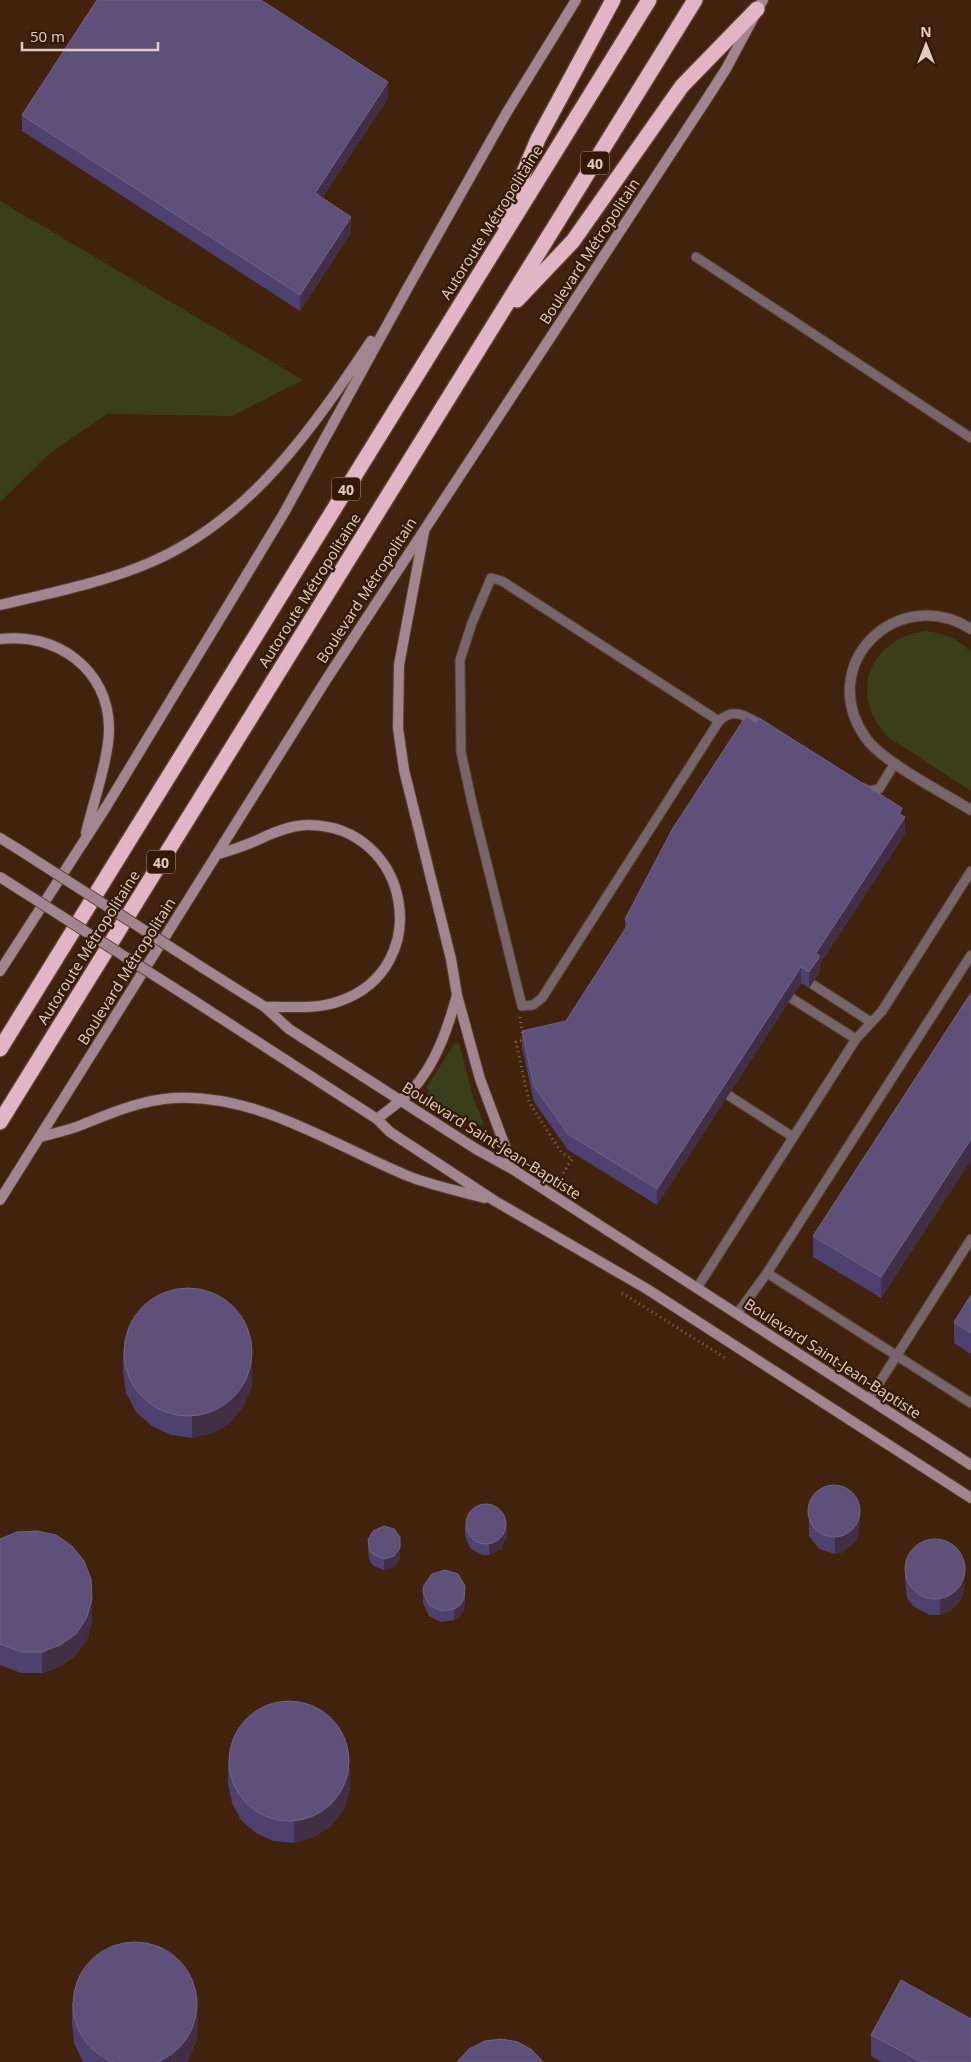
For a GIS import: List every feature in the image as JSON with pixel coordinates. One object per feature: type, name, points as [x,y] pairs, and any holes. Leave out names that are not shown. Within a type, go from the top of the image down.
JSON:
[{"type":"highway","points":[[484,266],[538,139],[613,0]]},
{"type":"highway","name":"Autoroute Métropolitaine","points":[[0,1049],[649,0]]},
{"type":"highway","name":"Autoroute Métropolitaine","points":[[0,1122],[695,0]]},
{"type":"highway","points":[[494,325],[573,241],[682,86],[760,5]]},
{"type":"main road","points":[[0,972],[83,844],[284,513],[507,112],[576,0]]},
{"type":"main road","name":"Boulevard Métropolitain","points":[[0,1200],[326,680],[726,69],[760,5]]},
{"type":"main road","points":[[0,605],[74,587],[132,570],[181,547],[218,523],[253,493],[304,439],[407,289]]},
{"type":"main road","points":[[424,528],[399,665],[398,728],[404,770],[451,959],[457,995],[484,1092],[514,1170]]},
{"type":"main road","points":[[0,638],[21,637],[56,646],[78,660],[95,680],[101,691],[108,716],[108,741],[83,844]]},
{"type":"main road","points":[[216,855],[288,828],[310,825],[323,827],[346,833],[369,847],[386,866],[396,888],[400,911],[399,935],[391,958],[377,978],[359,992],[329,1004],[265,1006]]},
{"type":"main road","name":"Boulevard Saint-Jean-Baptiste","points":[[0,838],[265,1006],[289,1029],[476,1149],[514,1170],[971,1465]]},
{"type":"main road","points":[[0,877],[377,1119],[390,1132],[495,1202],[605,1264],[655,1295],[971,1498]]},
{"type":"main road","points":[[377,1119],[414,1088],[436,1052],[447,1029],[457,995]]},
{"type":"main road","points":[[40,1136],[83,1125],[101,1116],[138,1104],[175,1098],[211,1098],[256,1110],[300,1126],[411,1177],[495,1202]]},
{"type":"street","points":[[971,629],[953,619],[929,615],[907,618],[887,626],[866,643],[859,655],[851,679],[850,703],[865,737],[873,747],[895,763],[971,810]]},
{"type":"lane","points":[[696,257],[971,438]]},
{"type":"lane","points":[[719,721],[502,581],[491,578],[472,623],[460,660],[461,752],[522,1006],[533,1005],[542,998],[719,721],[727,715],[741,714],[771,732]]},
{"type":"lane","points":[[854,783],[869,791],[879,789],[895,763]]},
{"type":"lane","points":[[697,1288],[856,1039],[882,1011],[971,871]]},
{"type":"lane","points":[[737,1314],[767,1272],[971,955]]},
{"type":"lane","points":[[812,984],[871,1022]]},
{"type":"lane","points":[[791,998],[856,1039]]},
{"type":"lane","points":[[728,1095],[793,1136]]},
{"type":"lane","points":[[869,1399],[971,1239]]},
{"type":"lane","points":[[767,1272],[971,1403]]},
{"type":"path","points":[[519,1019],[523,1040],[516,1042],[529,1102],[561,1152],[572,1159],[559,1180]]},
{"type":"green space","points":[[0,201],[303,380],[232,416],[107,414],[49,454],[0,502]]},
{"type":"green space","points":[[925,631],[950,637],[961,643],[971,652],[971,791],[888,737],[876,721],[869,704],[867,688],[870,672],[878,657],[890,645],[905,636]]},
{"type":"green space","points":[[455,1043],[459,1043],[473,1097],[484,1124],[479,1126],[430,1098],[429,1090],[426,1088]]},
{"type":"building","points":[[97,0],[261,0],[388,82],[315,193],[351,217],[300,295],[22,115]]},
{"type":"building","points":[[746,716],[756,723],[759,718],[902,808],[899,814],[905,817],[816,953],[820,956],[809,972],[801,967],[657,1189],[568,1134],[534,1086],[522,1031],[566,1021],[629,923],[625,919],[673,828]]},
{"type":"building","points":[[971,993],[971,1139],[881,1277],[813,1236]]},
{"type":"building","points":[[188,1288],[213,1293],[233,1307],[247,1327],[252,1352],[247,1377],[233,1397],[213,1411],[188,1416],[163,1411],[143,1397],[129,1377],[124,1352],[129,1327],[143,1307],[163,1293]]},
{"type":"building","points":[[971,1295],[971,1333],[954,1322]]},
{"type":"building","points":[[834,1485],[844,1487],[852,1493],[858,1501],[860,1511],[858,1521],[852,1529],[844,1535],[834,1537],[824,1535],[816,1529],[810,1521],[808,1511],[810,1501],[816,1493],[824,1487]]},
{"type":"building","points":[[490,1504],[497,1507],[503,1513],[506,1524],[505,1532],[497,1541],[490,1544],[482,1544],[475,1541],[467,1532],[466,1520],[469,1513],[478,1505]]},
{"type":"building","points":[[384,1526],[394,1529],[400,1537],[400,1548],[394,1556],[384,1559],[370,1551],[368,1540],[373,1531]]},
{"type":"building","points":[[37,1531],[56,1535],[72,1546],[84,1561],[91,1579],[92,1599],[87,1617],[76,1634],[60,1645],[42,1652],[21,1652],[0,1644],[0,1539],[17,1532]]},
{"type":"building","points":[[935,1539],[951,1544],[956,1548],[960,1553],[965,1569],[960,1585],[956,1590],[951,1594],[935,1599],[919,1594],[914,1590],[910,1585],[905,1569],[910,1553],[914,1548],[919,1544]]},
{"type":"building","points":[[445,1570],[458,1574],[465,1586],[464,1599],[454,1609],[441,1611],[429,1605],[423,1592],[424,1585],[432,1574]]},
{"type":"building","points":[[289,1701],[312,1705],[332,1718],[345,1738],[349,1761],[345,1784],[332,1804],[312,1817],[289,1821],[266,1817],[246,1804],[233,1784],[229,1761],[233,1738],[246,1718],[266,1705]]},
{"type":"building","points":[[135,1942],[159,1947],[170,1952],[179,1960],[187,1969],[192,1980],[197,2004],[192,2028],[187,2039],[179,2048],[170,2056],[159,2061],[135,2066],[111,2061],[100,2056],[91,2048],[83,2039],[78,2028],[73,2004],[78,1980],[83,1969],[91,1960],[100,1952],[111,1947]]},
{"type":"building","points":[[901,1980],[971,2019],[971,2062],[922,2062],[871,2035]]},
{"type":"building","points":[[501,2039],[518,2042],[532,2050],[543,2062],[457,2062],[469,2049],[485,2041]]}]
